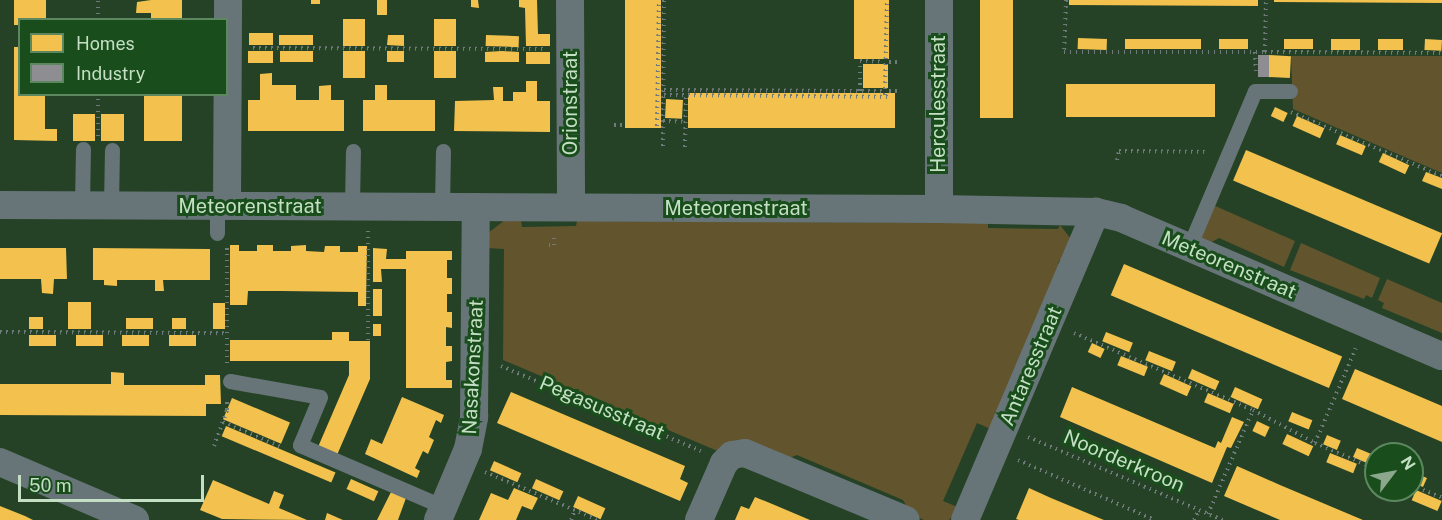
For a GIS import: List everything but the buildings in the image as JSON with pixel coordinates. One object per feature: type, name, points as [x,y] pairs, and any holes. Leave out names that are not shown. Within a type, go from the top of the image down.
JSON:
[{"type":"street","points":[[222,222],[234,45],[228,0]]},
{"type":"street","name":"Orionstraat","points":[[562,217],[570,0]]},
{"type":"street","name":"Herculesstraat","points":[[939,0],[939,209]]},
{"type":"street","name":"Meteorenstraat","points":[[0,205],[111,206],[222,222],[352,206],[476,207],[562,217],[939,209],[1096,212],[1121,218],[1442,356]]},
{"type":"street","name":"Nasakonstraat","points":[[441,513],[468,448],[474,417],[476,207]]},
{"type":"street","name":"Antaresstraat","points":[[965,520],[1096,212]]},
{"type":"street","points":[[699,520],[715,458],[737,453],[752,454],[906,520]]},
{"type":"street","points":[[0,462],[135,520]]},
{"type":"lane","points":[[1189,247],[1255,92],[1290,91]]},
{"type":"lane","points":[[442,207],[443,147]]},
{"type":"lane","points":[[82,205],[98,148]]},
{"type":"lane","points":[[98,148],[111,206]]},
{"type":"lane","points":[[352,206],[353,151]]},
{"type":"lane","points":[[228,381],[320,397],[300,445],[441,513]]},
{"type":"path","points":[[98,0],[98,18]]},
{"type":"path","points":[[657,126],[659,0]]},
{"type":"path","points":[[663,146],[664,0]]},
{"type":"path","points":[[884,93],[886,0]]},
{"type":"path","points":[[1066,0],[1064,52],[1442,53]]},
{"type":"path","points":[[1265,52],[1266,0]]},
{"type":"path","points":[[234,45],[550,49]]},
{"type":"path","points":[[1255,52],[1256,78]]},
{"type":"path","points":[[860,91],[860,61],[899,62]]},
{"type":"path","points":[[664,93],[686,90],[860,91],[884,93],[892,97]]},
{"type":"path","points":[[686,90],[686,147]]},
{"type":"path","points":[[889,91],[899,91]]},
{"type":"path","points":[[664,93],[884,93]]},
{"type":"path","points":[[98,96],[98,148]]},
{"type":"path","points":[[1282,108],[1442,176]]},
{"type":"path","points":[[663,121],[686,122]]},
{"type":"path","points":[[614,125],[625,125]]},
{"type":"path","points":[[1117,160],[1119,151],[1223,152],[1228,154]]},
{"type":"path","points":[[549,245],[555,245],[562,217]]},
{"type":"path","points":[[214,446],[227,410],[227,333],[222,222]]},
{"type":"path","points":[[368,234],[368,340]]},
{"type":"path","points":[[0,332],[227,333]]},
{"type":"path","points":[[1085,337],[1253,410],[1315,443],[1364,465]]},
{"type":"path","points":[[1315,443],[1355,350]]},
{"type":"path","name":"Pegasusstraat","points":[[496,366],[502,366],[715,458]]},
{"type":"path","points":[[1208,514],[1253,410]]},
{"type":"path","points":[[223,422],[286,449]]},
{"type":"path","name":"Noorderkroon","points":[[1023,435],[1223,520]]},
{"type":"path","name":"Noorderkroon","points":[[1013,458],[1155,520]]},
{"type":"path","points":[[485,472],[598,520]]},
{"type":"path","points":[[1424,490],[1442,498]]},
{"type":"path","points":[[571,520],[575,510]]},
{"type":"path","points":[[1194,520],[1199,510]]},
{"type":"shaded area","points":[[1291,56],[1442,56],[1442,173],[1293,109]]},
{"type":"shaded area","points":[[1213,205],[1295,241],[1284,267],[1219,238],[1210,243],[1199,238]]},
{"type":"shaded area","points":[[505,220],[521,220],[522,227],[576,226],[577,221],[988,223],[988,228],[1058,229],[1060,225],[1071,239],[1064,262],[1060,260],[1058,263],[1063,267],[993,430],[977,423],[943,501],[960,508],[949,520],[924,520],[911,514],[903,500],[797,455],[784,460],[720,452],[503,360],[504,249],[486,248],[488,233]]},
{"type":"shaded area","points":[[1301,243],[1380,278],[1372,298],[1366,295],[1364,299],[1290,270]]},
{"type":"shaded area","points":[[1387,279],[1442,303],[1442,333],[1382,308],[1384,303],[1378,300]]}]
